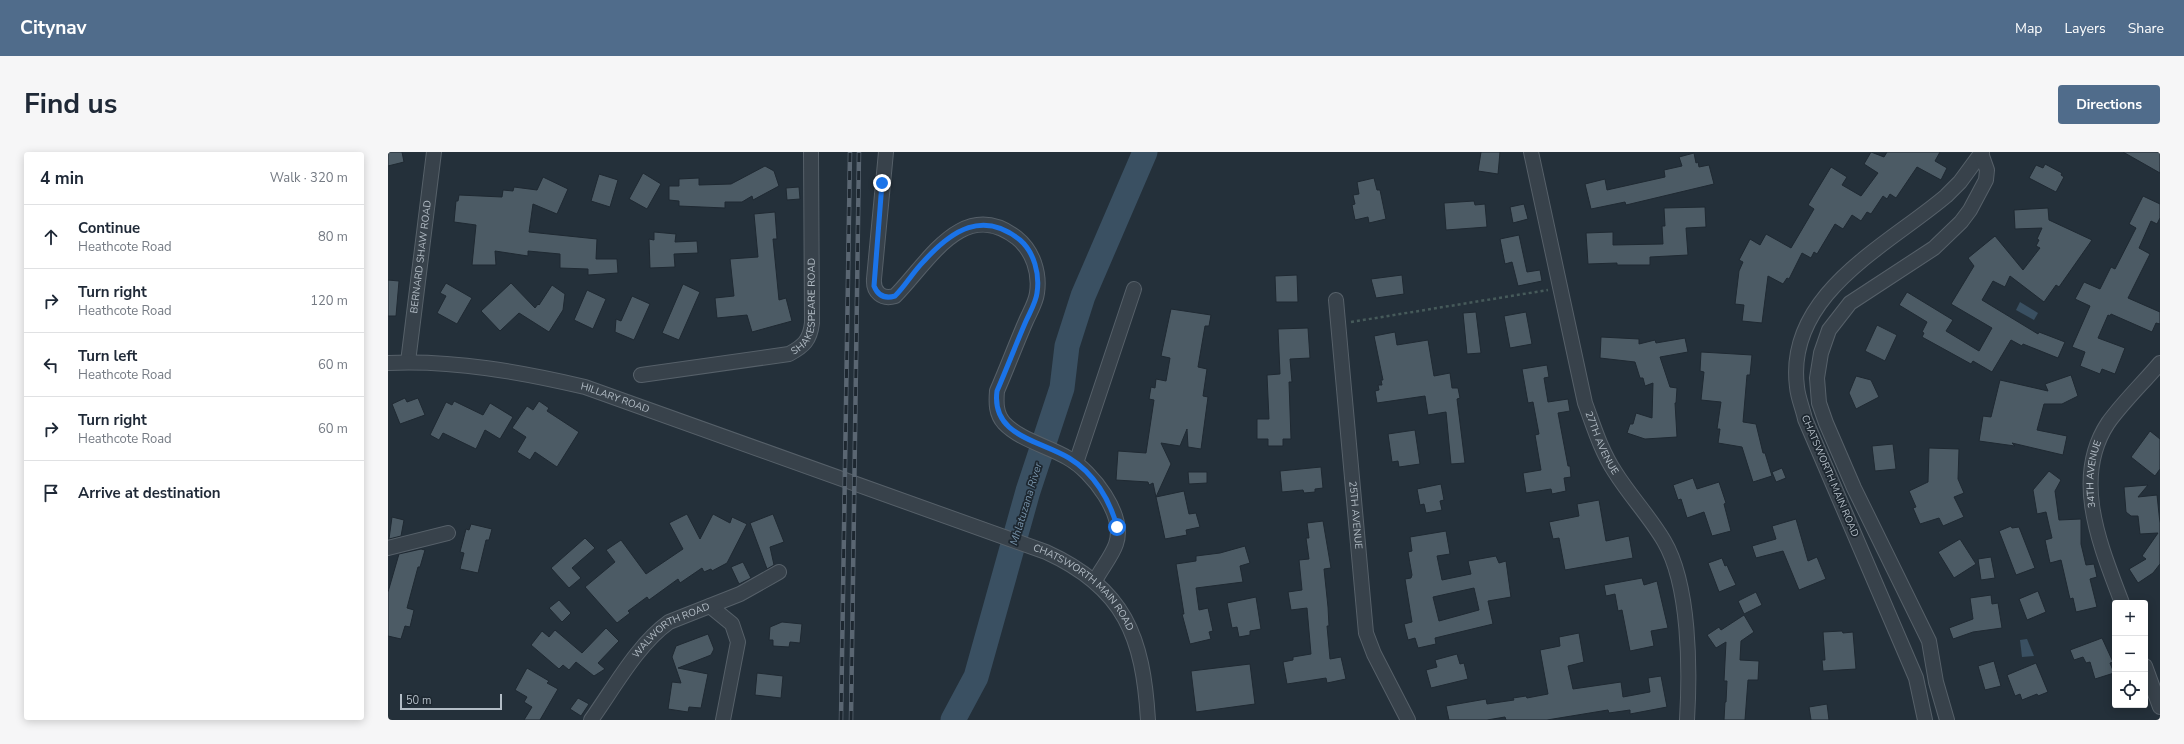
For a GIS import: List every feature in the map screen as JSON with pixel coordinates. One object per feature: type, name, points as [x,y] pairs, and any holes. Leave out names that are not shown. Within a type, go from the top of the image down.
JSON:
[{"type":"street","name":"BERNARD SHAW ROAD","points":[[408,362],[434,152]]},
{"type":"street","name":"SHAKESPEARE ROAD","points":[[641,375],[789,354],[806,343],[810,336],[812,323],[811,152]]},
{"type":"street","points":[[886,152],[874,286],[877,292],[882,296],[895,296],[924,260],[959,231],[976,224],[992,224],[1008,230],[1022,242],[1033,258],[1037,273],[1037,294],[997,391],[996,403],[998,414],[1004,423],[1014,432],[1072,460],[1104,493],[1112,509],[1117,527],[1116,543],[1095,581]]},
{"type":"street","name":"27TH AVENUE","points":[[1531,152],[1585,403],[1599,442],[1615,472],[1665,542],[1676,568],[1682,598],[1686,637],[1687,720]]},
{"type":"street","points":[[1947,720],[1936,682],[1929,641],[1854,488],[1826,423],[1819,403],[1817,378],[1821,353],[1830,330],[1850,303],[1934,248],[1966,216],[1986,180],[1987,170],[1982,152]]},
{"type":"street","name":"CHATSWORTH MAIN ROAD","points":[[1925,720],[1916,678],[1805,419],[1797,387],[1798,359],[1803,333],[1813,313],[1829,291],[1850,270],[1946,196],[1960,182],[1982,152]]},
{"type":"street","points":[[1072,460],[1134,289]]},
{"type":"street","name":"25TH AVENUE","points":[[1336,300],[1366,633],[1374,654],[1408,720]]},
{"type":"street","name":"HILLARY ROAD","points":[[388,363],[408,362],[532,374],[585,387],[833,476]]},
{"type":"street","name":"34TH AVENUE","points":[[2121,600],[2095,524],[2090,490],[2091,468],[2094,453],[2108,424],[2160,363]]},
{"type":"street","name":"CHATSWORTH MAIN ROAD","points":[[833,476],[1046,552],[1072,564],[1095,581],[1112,600],[1127,621],[1136,642],[1142,661],[1146,684],[1148,720]]},
{"type":"street","points":[[388,548],[448,533]]},
{"type":"street","name":"WALWORTH ROAD","points":[[591,720],[653,635],[669,622],[740,594],[779,572]]},
{"type":"street","points":[[710,606],[732,624],[738,642],[723,720]]},
{"type":"street","points":[[2147,672],[2160,707]]},
{"type":"path","points":[[1338,323],[1560,288]]},
{"type":"water","points":[[2020,302],[2038,313],[2034,320],[2016,310]]},
{"type":"water","points":[[2027,639],[2034,656],[2022,657],[2020,640]]},
{"type":"building","points":[[388,152],[402,152],[404,162],[388,166]]},
{"type":"building","points":[[1481,152],[1500,152],[1498,174],[1478,171]]},
{"type":"building","points":[[1871,152],[1884,157],[1887,152],[1940,152],[1935,161],[1947,168],[1941,180],[1917,167],[1896,198],[1890,194],[1887,199],[1883,196],[1871,214],[1867,212],[1861,221],[1852,215],[1843,229],[1835,224],[1817,254],[1814,252],[1811,258],[1802,253],[1789,279],[1787,278],[1783,284],[1768,276],[1762,323],[1742,321],[1744,305],[1735,304],[1739,271],[1743,262],[1739,260],[1750,239],[1760,245],[1766,234],[1791,248],[1814,209],[1808,205],[1831,167],[1847,177],[1842,185],[1861,196],[1878,173],[1864,164]]},
{"type":"building","points":[[2123,152],[2160,152],[2160,173]]},
{"type":"building","points":[[1694,153],[1696,163],[1698,162],[1699,167],[1709,165],[1714,184],[1626,205],[1625,202],[1591,209],[1585,184],[1605,179],[1607,190],[1665,177],[1664,170],[1682,166],[1679,157]]},
{"type":"building","points":[[2045,164],[2062,173],[2061,175],[2064,177],[2056,192],[2029,178],[2036,165],[2043,168]]},
{"type":"building","points":[[765,166],[774,171],[779,186],[753,200],[752,196],[742,202],[725,202],[725,208],[679,206],[679,201],[669,200],[669,186],[679,186],[679,179],[699,178],[699,185],[731,184]]},
{"type":"building","points":[[643,173],[661,184],[647,209],[629,199]]},
{"type":"building","points":[[599,174],[618,180],[610,207],[591,201]]},
{"type":"building","points":[[543,177],[568,189],[557,214],[533,204],[529,232],[597,239],[596,259],[617,259],[618,273],[588,275],[588,269],[560,268],[560,254],[528,251],[528,256],[495,251],[496,265],[472,265],[476,225],[454,222],[456,201],[458,201],[459,195],[502,197],[503,190],[513,191],[514,187],[537,190]]},
{"type":"building","points":[[1374,178],[1377,190],[1380,190],[1386,219],[1369,223],[1368,217],[1355,220],[1352,205],[1355,204],[1353,195],[1359,194],[1357,182]]},
{"type":"building","points":[[799,187],[800,199],[787,200],[786,188]]},
{"type":"building","points":[[2143,196],[2160,204],[2160,218],[2157,224],[2151,221],[2139,248],[2150,254],[2128,298],[2160,312],[2160,324],[2156,323],[2152,332],[2111,314],[2110,316],[2108,315],[2098,338],[2125,348],[2115,374],[2102,369],[2100,374],[2080,366],[2085,352],[2072,347],[2090,306],[2075,299],[2084,282],[2100,289],[2111,267],[2115,269],[2136,228],[2129,224]]},
{"type":"building","points":[[1474,201],[1475,205],[1485,204],[1487,227],[1446,230],[1444,203]]},
{"type":"building","points":[[1524,204],[1528,219],[1513,223],[1510,207]]},
{"type":"building","points":[[1705,207],[1706,227],[1686,228],[1688,255],[1650,257],[1650,265],[1617,265],[1617,263],[1588,264],[1586,233],[1613,232],[1613,245],[1663,244],[1662,226],[1665,226],[1664,208]]},
{"type":"building","points":[[2048,208],[2049,220],[2092,240],[2059,287],[2056,285],[2044,302],[2010,276],[2005,287],[1993,281],[1982,300],[2038,334],[2039,332],[2065,342],[2058,358],[2023,344],[2022,346],[2011,340],[1992,372],[1973,361],[1971,364],[1922,337],[1924,333],[1922,332],[1927,322],[1899,305],[1907,292],[1953,320],[1946,331],[1979,351],[1992,328],[1951,304],[1974,266],[1968,258],[1995,236],[2023,270],[2040,248],[2036,246],[2039,240],[2037,239],[2042,228],[2015,229],[2014,210]]},
{"type":"building","points":[[775,212],[777,239],[773,239],[779,300],[786,298],[792,321],[752,332],[747,315],[717,318],[715,298],[734,296],[730,259],[758,257],[754,214]]},
{"type":"building","points":[[654,232],[676,234],[675,242],[697,241],[698,253],[674,254],[675,267],[650,268],[649,239],[654,240]]},
{"type":"building","points":[[1519,235],[1527,272],[1540,270],[1542,281],[1518,286],[1512,262],[1505,264],[1500,239]]},
{"type":"building","points":[[1297,275],[1298,302],[1276,302],[1275,276]]},
{"type":"building","points":[[1402,275],[1404,294],[1376,298],[1371,279]]},
{"type":"building","points":[[388,280],[399,281],[396,316],[388,316]]},
{"type":"building","points":[[446,283],[472,298],[457,324],[437,313],[446,296],[440,293]]},
{"type":"building","points":[[511,283],[535,308],[538,304],[539,305],[552,285],[565,294],[563,310],[549,332],[519,313],[500,331],[481,311]]},
{"type":"building","points":[[683,284],[700,292],[679,340],[662,333]]},
{"type":"building","points":[[587,290],[606,299],[593,329],[574,320]]},
{"type":"building","points":[[632,296],[650,304],[634,340],[615,332],[616,319],[621,321]]},
{"type":"building","points":[[1171,309],[1211,315],[1209,326],[1205,326],[1198,367],[1207,369],[1203,396],[1208,397],[1201,449],[1188,447],[1187,429],[1180,446],[1161,443],[1171,464],[1156,497],[1153,483],[1149,485],[1148,482],[1116,480],[1118,451],[1146,453],[1154,400],[1149,399],[1151,387],[1155,388],[1156,379],[1166,381],[1170,358],[1161,356]]},
{"type":"building","points":[[1476,312],[1481,353],[1467,354],[1463,313]]},
{"type":"building","points":[[1526,312],[1532,344],[1510,348],[1504,316]]},
{"type":"building","points":[[1877,325],[1897,335],[1885,361],[1865,351]]},
{"type":"building","points":[[1308,328],[1310,358],[1290,359],[1292,382],[1289,382],[1291,439],[1283,439],[1283,446],[1268,446],[1268,439],[1257,439],[1257,419],[1269,419],[1267,375],[1280,374],[1278,329]]},
{"type":"building","points":[[1395,332],[1397,345],[1428,340],[1434,376],[1450,373],[1452,388],[1458,388],[1460,398],[1457,399],[1465,463],[1451,464],[1446,412],[1428,415],[1425,396],[1377,403],[1375,391],[1379,390],[1378,385],[1382,385],[1381,380],[1383,380],[1374,336]]},
{"type":"building","points":[[1601,337],[1639,339],[1639,344],[1655,340],[1656,343],[1685,338],[1688,352],[1660,357],[1670,387],[1677,388],[1675,403],[1677,437],[1645,439],[1627,433],[1630,424],[1633,424],[1636,413],[1652,418],[1653,383],[1645,386],[1643,378],[1640,378],[1635,362],[1600,358]]},
{"type":"building","points":[[1701,352],[1752,355],[1750,375],[1747,375],[1743,422],[1756,424],[1763,453],[1765,453],[1772,476],[1753,482],[1742,447],[1718,443],[1720,429],[1717,429],[1721,402],[1701,400],[1704,372],[1700,371]]},
{"type":"building","points":[[1547,365],[1549,377],[1544,378],[1548,402],[1568,399],[1570,411],[1558,413],[1568,466],[1570,466],[1571,477],[1564,478],[1566,491],[1552,494],[1551,489],[1526,493],[1523,473],[1541,470],[1535,435],[1539,434],[1533,402],[1528,403],[1522,369]]},
{"type":"building","points":[[2071,375],[2078,396],[2062,404],[2044,404],[2037,430],[2067,436],[2063,455],[2012,443],[2015,446],[1979,441],[1983,416],[1991,417],[2000,380],[2048,391],[2045,384]]},
{"type":"building","points":[[1856,376],[1871,380],[1879,397],[1856,409],[1849,393]]},
{"type":"building","points":[[405,398],[407,402],[418,398],[425,415],[400,424],[392,404]]},
{"type":"building","points":[[454,401],[483,415],[490,403],[513,417],[500,439],[485,430],[476,449],[443,433],[439,440],[430,435],[446,402],[452,405]]},
{"type":"building","points":[[539,401],[549,408],[547,411],[579,432],[557,467],[535,452],[530,460],[517,452],[526,437],[512,428],[527,406],[533,410]]},
{"type":"building","points":[[1415,430],[1420,464],[1399,467],[1398,461],[1392,462],[1388,434]]},
{"type":"building","points":[[2150,431],[2160,439],[2160,469],[2155,476],[2131,457]]},
{"type":"building","points":[[1893,444],[1896,469],[1875,471],[1872,446]]},
{"type":"building","points":[[1929,448],[1959,449],[1958,479],[1964,493],[1954,497],[1964,517],[1943,526],[1939,518],[1920,524],[1913,508],[1916,507],[1909,491],[1928,482]]},
{"type":"building","points":[[1321,467],[1323,488],[1315,489],[1315,492],[1304,493],[1303,490],[1282,492],[1280,471]]},
{"type":"building","points":[[1782,468],[1786,478],[1776,482],[1772,472]]},
{"type":"building","points":[[2049,471],[2061,480],[2055,491],[2059,520],[2081,519],[2081,544],[2086,565],[2094,564],[2097,577],[2090,579],[2097,607],[2076,612],[2073,598],[2070,599],[2061,560],[2050,563],[2045,540],[2052,538],[2046,512],[2037,514],[2033,490]]},
{"type":"building","points":[[1188,472],[1207,472],[1207,483],[1189,484]]},
{"type":"building","points":[[1693,478],[1697,489],[1719,482],[1726,503],[1724,504],[1731,531],[1712,536],[1704,512],[1687,518],[1681,499],[1678,500],[1673,485]]},
{"type":"building","points":[[1441,484],[1444,500],[1440,501],[1442,510],[1426,513],[1424,504],[1420,505],[1417,489]]},
{"type":"building","points":[[2148,485],[2138,497],[2157,495],[2160,523],[2160,564],[2153,573],[2138,583],[2129,569],[2146,559],[2142,556],[2158,533],[2140,534],[2138,516],[2131,516],[2126,512],[2124,487]]},
{"type":"building","points":[[1184,491],[1189,514],[1196,513],[1200,527],[1186,530],[1187,535],[1165,539],[1156,497]]},
{"type":"building","points":[[1599,500],[1606,541],[1629,536],[1633,558],[1565,570],[1559,538],[1553,539],[1549,522],[1579,516],[1577,504]]},
{"type":"building","points":[[687,514],[700,539],[713,514],[730,523],[732,517],[747,524],[727,563],[712,571],[711,569],[704,572],[702,568],[680,583],[678,579],[649,600],[647,597],[628,611],[630,613],[617,623],[585,587],[615,562],[606,550],[621,540],[646,574],[683,549],[669,523]]},
{"type":"building","points":[[773,514],[784,542],[770,547],[774,565],[767,569],[750,523]]},
{"type":"building","points":[[392,517],[404,520],[401,536],[389,539]]},
{"type":"building","points":[[1796,519],[1808,561],[1817,557],[1826,579],[1799,590],[1783,551],[1756,558],[1752,546],[1776,539],[1772,526]]},
{"type":"building","points":[[1323,521],[1331,568],[1324,569],[1328,607],[1329,626],[1327,626],[1330,659],[1341,657],[1346,679],[1327,683],[1326,678],[1287,684],[1283,662],[1293,660],[1293,657],[1311,654],[1307,608],[1291,610],[1288,592],[1302,590],[1299,560],[1309,559],[1306,538],[1309,538],[1307,523]]},
{"type":"building","points":[[471,524],[492,529],[489,540],[486,540],[478,573],[460,569],[464,553],[460,552],[466,529],[469,530]]},
{"type":"building","points":[[2011,526],[2012,528],[2019,527],[2035,568],[2016,575],[1999,531]]},
{"type":"building","points":[[1446,531],[1450,554],[1437,556],[1442,580],[1471,574],[1468,561],[1496,556],[1499,563],[1506,561],[1511,597],[1488,601],[1493,624],[1435,638],[1436,644],[1418,648],[1415,638],[1408,640],[1404,624],[1412,622],[1405,579],[1411,578],[1412,575],[1408,552],[1412,551],[1410,537]],"holes":[[[1474,588],[1479,610],[1439,621],[1433,597]]]},
{"type":"building","points":[[585,538],[595,548],[572,568],[581,578],[569,588],[551,568]]},
{"type":"building","points":[[1960,539],[1976,564],[1954,578],[1938,552]]},
{"type":"building","points":[[1245,546],[1250,563],[1240,566],[1243,582],[1196,588],[1199,610],[1208,608],[1213,631],[1209,632],[1211,639],[1190,644],[1182,614],[1184,614],[1176,564],[1196,561],[1196,556],[1220,553]]},
{"type":"building","points":[[421,549],[425,550],[420,567],[418,567],[407,608],[414,610],[410,627],[405,626],[401,639],[388,636],[388,592],[399,554]]},
{"type":"building","points":[[1991,557],[1995,578],[1981,580],[1978,559]]},
{"type":"building","points":[[1722,558],[1725,566],[1727,565],[1736,585],[1719,592],[1708,563]]},
{"type":"building","points":[[743,562],[751,578],[739,584],[731,567]]},
{"type":"building","points":[[1642,578],[1644,585],[1657,581],[1668,628],[1651,631],[1654,646],[1630,651],[1622,610],[1618,611],[1615,594],[1606,596],[1604,585]]},
{"type":"building","points":[[2038,591],[2046,612],[2027,620],[2019,599]]},
{"type":"building","points":[[1756,592],[1762,605],[1744,614],[1738,601]]},
{"type":"building","points":[[1991,595],[1992,604],[1998,603],[2002,628],[1973,632],[1953,639],[1949,628],[1973,619],[1970,598]]},
{"type":"building","points":[[1256,597],[1261,629],[1250,631],[1250,635],[1239,637],[1237,627],[1232,628],[1227,603]]},
{"type":"building","points":[[559,600],[571,613],[562,622],[549,608]]},
{"type":"building","points":[[1744,615],[1754,632],[1741,641],[1740,660],[1759,661],[1758,680],[1748,680],[1745,720],[1724,720],[1727,681],[1724,681],[1726,642],[1716,648],[1707,635],[1719,627],[1721,630]]},
{"type":"building","points":[[782,622],[802,624],[800,643],[790,642],[789,647],[773,646],[773,640],[769,640],[770,627]]},
{"type":"building","points":[[606,628],[619,641],[598,663],[605,669],[594,676],[576,662],[569,670],[563,665],[559,669],[531,645],[542,631],[549,637],[555,630],[582,653]]},
{"type":"building","points":[[1842,631],[1843,633],[1853,632],[1856,669],[1823,671],[1822,660],[1825,660],[1823,632]]},
{"type":"building","points":[[1579,633],[1584,662],[1568,666],[1573,689],[1621,682],[1623,697],[1650,692],[1648,678],[1661,676],[1667,707],[1630,714],[1630,710],[1609,713],[1608,710],[1547,720],[1506,720],[1505,717],[1487,720],[1449,720],[1446,706],[1486,699],[1487,704],[1514,700],[1513,698],[1526,696],[1527,698],[1548,694],[1540,650],[1560,646],[1559,637]]},
{"type":"building","points":[[708,634],[714,649],[711,655],[678,668],[708,674],[701,708],[689,707],[688,712],[668,709],[672,682],[681,683],[672,657],[676,646]]},
{"type":"building","points":[[2102,638],[2112,660],[2112,662],[2110,663],[2112,674],[2095,679],[2090,662],[2086,663],[2083,657],[2074,660],[2070,650]]},
{"type":"building","points":[[1457,654],[1460,664],[1464,663],[1468,679],[1431,688],[1426,670],[1437,667],[1435,660]]},
{"type":"building","points":[[1994,661],[2001,686],[1985,690],[1978,666]]},
{"type":"building","points":[[2036,663],[2048,692],[2038,696],[2037,694],[2022,700],[2020,694],[2015,696],[2007,675]]},
{"type":"building","points":[[1250,664],[1255,704],[1196,712],[1191,671]]},
{"type":"building","points":[[527,668],[549,681],[547,683],[558,689],[540,720],[524,720],[532,707],[524,702],[527,697],[515,690]]},
{"type":"building","points":[[757,673],[783,676],[781,698],[755,695]]},
{"type":"building","points":[[578,698],[589,704],[581,716],[570,709]]},
{"type":"building","points":[[1827,704],[1829,720],[1811,720],[1809,707]]},
{"type":"waterway","name":"Mhlatuzana River","points":[[953,720],[976,677],[1028,491],[1062,388],[1067,346],[1083,296],[1145,152]]},
{"type":"railway","points":[[841,720],[850,152]]},
{"type":"railway","points":[[851,720],[859,152]]},
{"type":"route","points":[[882,183],[874,286],[877,292],[882,296],[895,296],[924,260],[959,231],[976,224],[992,224],[1008,230],[1022,242],[1033,258],[1037,273],[1037,294],[997,391],[996,403],[998,414],[1004,423],[1014,432],[1069,458],[1091,477],[1104,493],[1112,509],[1117,527]]}]
